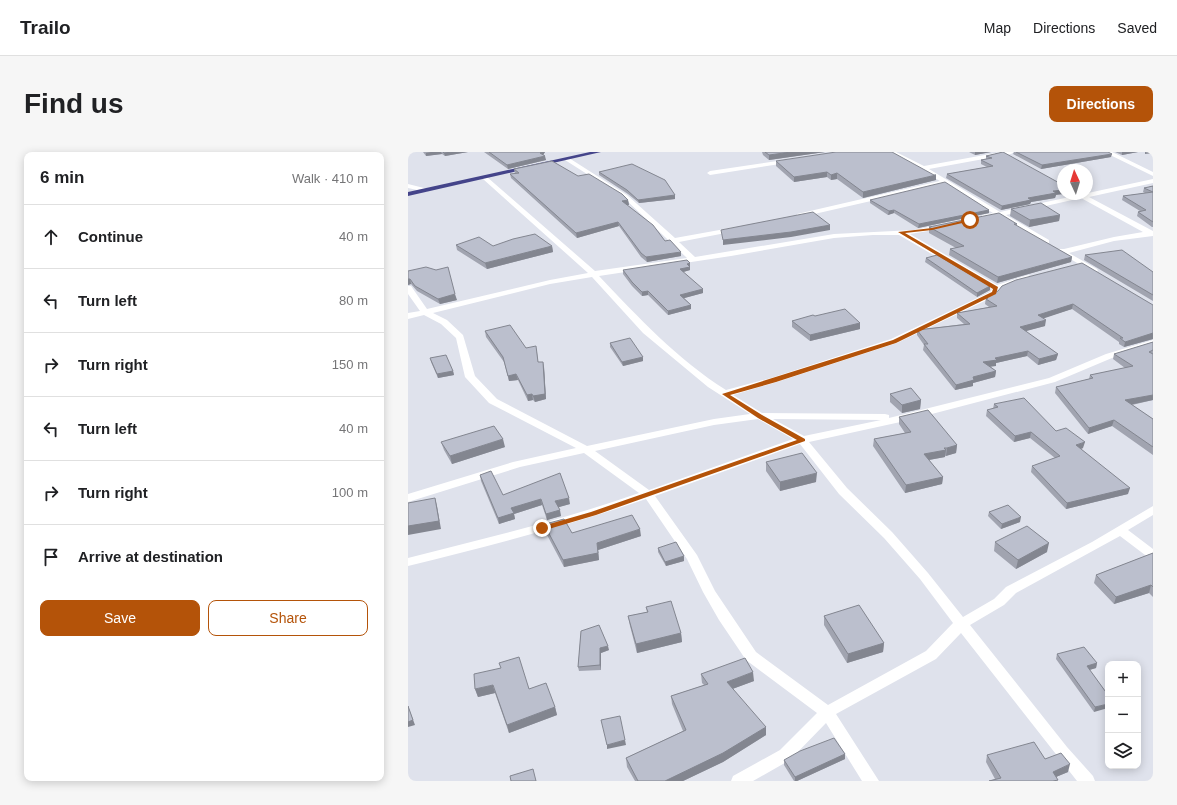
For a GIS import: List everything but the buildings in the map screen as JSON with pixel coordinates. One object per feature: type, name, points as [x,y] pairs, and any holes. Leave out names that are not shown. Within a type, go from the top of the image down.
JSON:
[{"type":"highway","points":[[408,194],[597,152]]},
{"type":"street","points":[[891,152],[923,168],[1099,274]]},
{"type":"street","points":[[1107,152],[1153,174]]},
{"type":"street","points":[[923,168],[1007,154]]},
{"type":"street","points":[[567,159],[625,196],[693,259]]},
{"type":"street","points":[[710,173],[801,159]]},
{"type":"street","points":[[485,178],[594,274],[646,331],[711,385],[802,440],[843,491],[888,535],[924,576],[1062,752],[1087,781]]},
{"type":"street","points":[[1093,193],[1153,181]]},
{"type":"street","points":[[794,217],[946,182]]},
{"type":"street","points":[[408,186],[426,190]]},
{"type":"street","points":[[977,219],[1059,200]]},
{"type":"street","points":[[1090,200],[1152,234]]},
{"type":"street","points":[[408,316],[550,282],[594,274],[834,236],[874,232],[914,232],[954,224]]},
{"type":"street","points":[[674,241],[742,228]]},
{"type":"street","points":[[900,232],[930,248],[996,288]]},
{"type":"street","points":[[1057,249],[1152,234]]},
{"type":"street","points":[[1066,268],[1082,264]]},
{"type":"street","points":[[725,394],[774,380],[894,341],[994,293],[996,288],[1035,276]]},
{"type":"street","points":[[408,288],[425,312],[444,322],[460,337],[470,377],[493,400],[587,450],[648,494],[693,558],[724,618],[751,656],[827,712],[871,781]]},
{"type":"street","points":[[408,562],[594,513],[802,440],[906,418],[1052,380],[1109,356],[1153,343]]},
{"type":"street","points":[[408,498],[517,464],[714,422],[760,416],[906,418]]},
{"type":"street","points":[[739,781],[785,755],[827,712],[931,655],[962,624],[999,602],[1011,590],[1096,545],[1153,510]]},
{"type":"street","points":[[1120,530],[1153,555]]},
{"type":"route","points":[[542,528],[594,513],[802,440],[725,394],[774,380],[894,341],[949,316],[994,293],[996,288],[930,248],[900,232],[914,232],[932,229],[970,220]]}]
